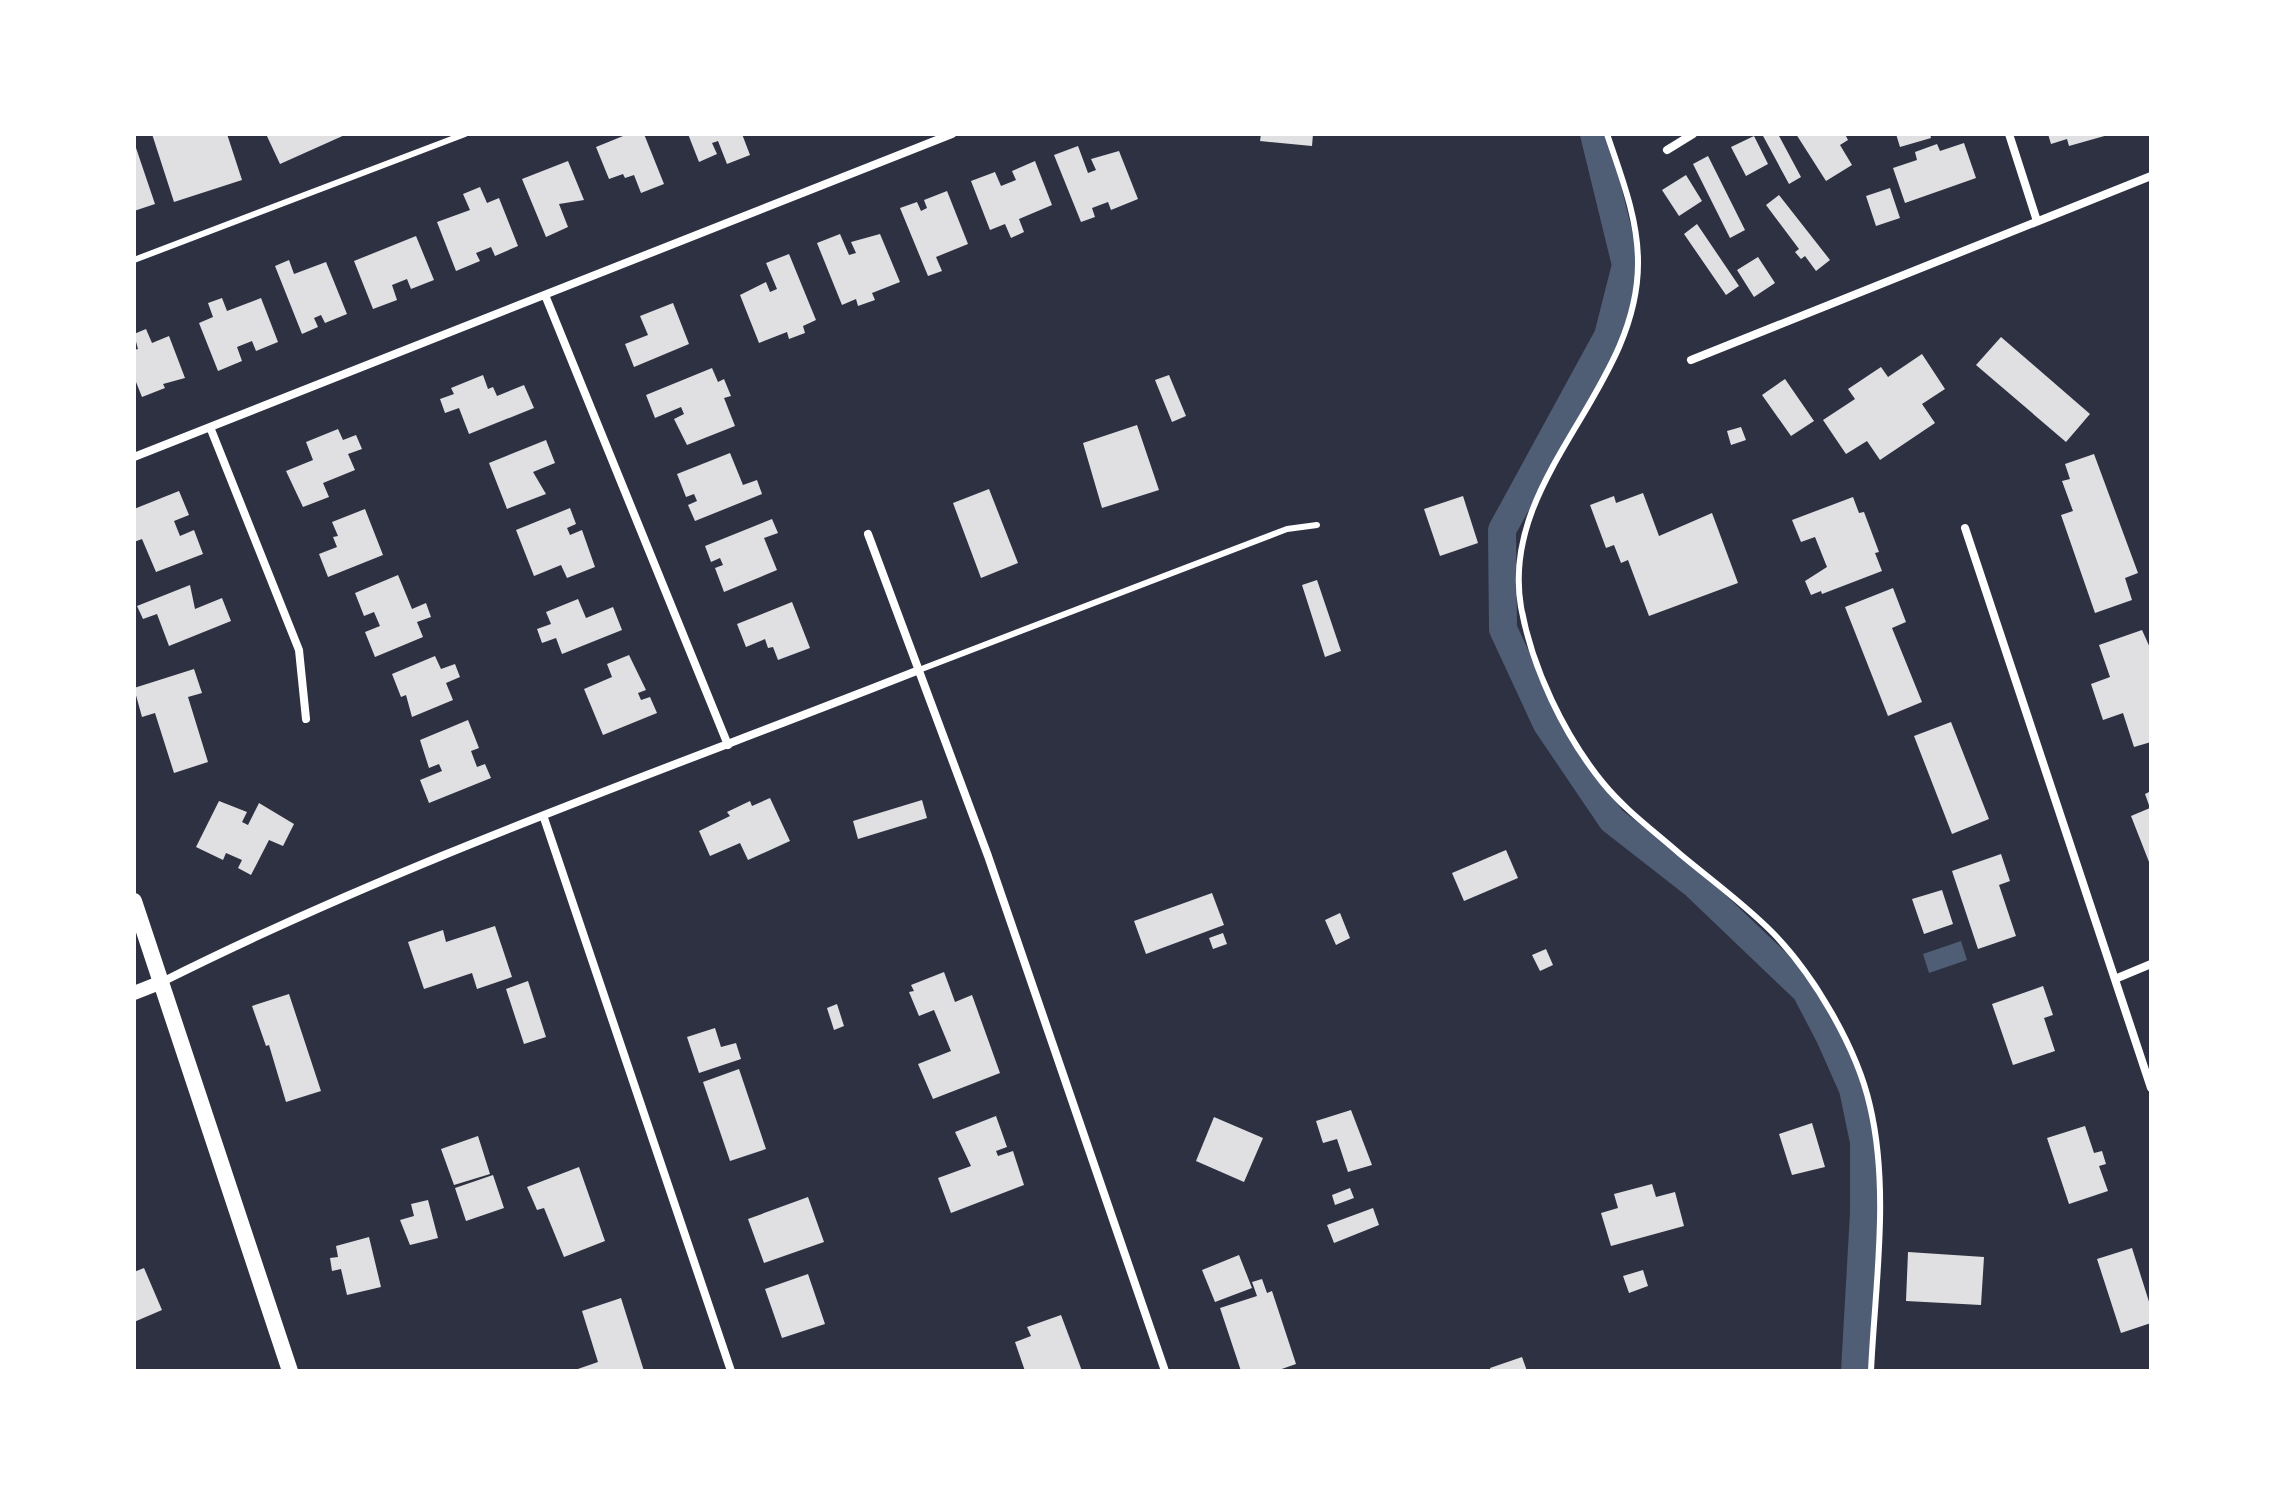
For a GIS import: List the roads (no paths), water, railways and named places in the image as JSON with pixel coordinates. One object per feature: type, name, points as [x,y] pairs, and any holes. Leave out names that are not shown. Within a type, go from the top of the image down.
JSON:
[{"type":"main road","points":[[136,911],[290,1371]]},
{"type":"street","points":[[134,457],[952,134]]},
{"type":"street","points":[[1667,150],[1693,134]]},
{"type":"street","points":[[2009,134],[2037,221]]},
{"type":"street","points":[[1691,360],[2151,176]]},
{"type":"street","points":[[545,295],[728,745]]},
{"type":"street","points":[[210,427],[299,650],[306,719]]},
{"type":"street","points":[[1965,528],[2151,1088]]},
{"type":"street","points":[[868,534],[993,870],[1165,1371]]},
{"type":"street","points":[[134,993],[250,939],[544,818],[919,670]]},
{"type":"street","points":[[544,818],[731,1371]]},
{"type":"street","points":[[2115,979],[2151,964]]},
{"type":"lane","points":[[134,260],[465,134]]},
{"type":"lane","points":[[1607,134],[1635,221],[1638,265],[1632,304],[1599,391],[1542,490],[1522,534],[1521,606],[1549,690],[1568,729],[1603,783],[1628,809],[1772,932],[1827,1005],[1858,1070],[1870,1105],[1878,1184],[1871,1371]]},
{"type":"lane","points":[[919,670],[1287,529],[1317,525]]},
{"type":"water","points":[[1961,941],[1967,960],[1929,973],[1923,954]]},
{"type":"waterway","points":[[1594,134],[1626,265],[1608,336],[1502,530],[1503,629],[1547,724],[1612,820],[1694,884],[1806,991],[1830,1037],[1853,1089],[1864,1142],[1864,1213],[1855,1371]]}]
